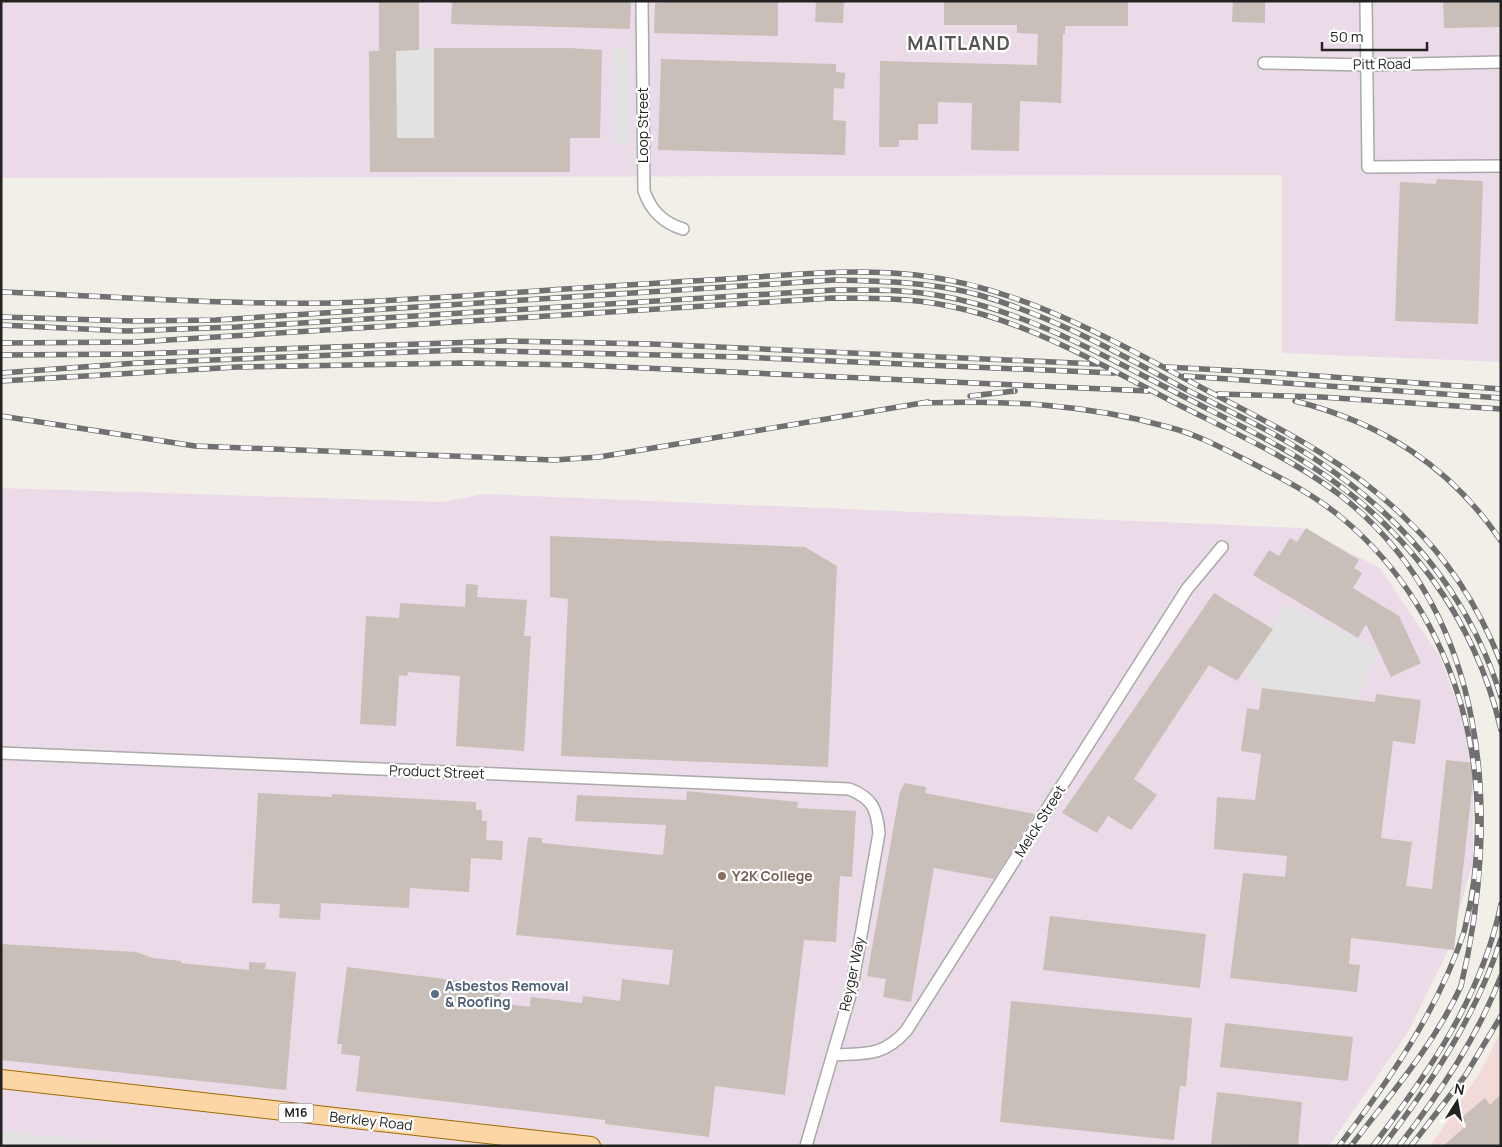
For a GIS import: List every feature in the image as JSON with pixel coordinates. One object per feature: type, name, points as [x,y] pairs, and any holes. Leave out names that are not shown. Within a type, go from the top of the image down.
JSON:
[{"type":"main road","name":"Berkley Road","points":[[1,1079],[591,1146]]},
{"type":"street","name":"Loop Street","points":[[642,1],[644,191],[648,202],[656,213],[666,222],[683,229]]},
{"type":"street","points":[[1366,1],[1368,167],[1501,166]]},
{"type":"street","name":"Pitt Road","points":[[1264,63],[1366,65],[1501,62]]},
{"type":"street","name":"Melck Street","points":[[833,1055],[881,1051],[893,1045],[906,1032],[1187,589],[1222,547]]},
{"type":"street","name":"Product Street","points":[[1,753],[849,789],[861,793],[870,801]]},
{"type":"street","name":"Reyger Way","points":[[806,1146],[850,992],[879,833],[877,813],[870,801]]},
{"type":"shaded area","points":[[1,1],[1501,1],[1501,362],[1282,353],[1282,175],[1,178]]},
{"type":"shaded area","points":[[434,48],[434,138],[397,138],[396,51]]},
{"type":"shaded area","points":[[612,48],[628,48],[630,145],[615,144]]},
{"type":"shaded area","points":[[1,488],[442,502],[484,494],[1302,528],[1380,568],[1440,657],[1464,722],[1473,762],[1473,862],[1447,953],[1408,1032],[1329,1146],[1,1146]]},
{"type":"shaded area","points":[[1287,604],[1379,650],[1357,700],[1262,688],[1244,671]]},
{"type":"shaded area","points":[[1501,1031],[1501,1146],[1430,1146],[1479,1074]]},
{"type":"shaded area","points":[[1,1131],[147,1146],[1,1146]]},
{"type":"building","points":[[379,1],[419,1],[419,50],[396,51],[397,138],[434,138],[434,48],[569,48],[602,50],[600,138],[570,138],[570,172],[370,172],[369,51],[379,51]]},
{"type":"building","points":[[452,1],[631,1],[630,29],[451,24]]},
{"type":"building","points":[[662,1],[778,1],[778,36],[654,33],[655,3],[662,3]]},
{"type":"building","points":[[816,1],[844,1],[843,23],[815,22]]},
{"type":"building","points":[[944,1],[1128,1],[1128,26],[1065,26],[1065,34],[1063,34],[1061,103],[1020,101],[1019,151],[971,150],[972,103],[938,102],[938,124],[918,124],[918,140],[899,140],[899,147],[879,147],[880,61],[1037,65],[1038,34],[1017,33],[1017,25],[944,25]]},
{"type":"building","points":[[1233,1],[1265,1],[1265,23],[1232,22]]},
{"type":"building","points":[[1443,1],[1501,1],[1501,27],[1444,28]]},
{"type":"building","points":[[661,59],[836,64],[836,72],[845,73],[844,89],[834,88],[833,120],[846,121],[845,155],[658,150]]},
{"type":"building","points":[[1437,179],[1483,181],[1478,324],[1395,321],[1400,182],[1436,184]]},
{"type":"building","points":[[1306,528],[1359,560],[1354,568],[1362,573],[1353,588],[1399,616],[1421,663],[1391,677],[1366,624],[1358,638],[1253,575],[1269,550],[1279,556],[1290,538],[1297,542]]},
{"type":"building","points":[[550,536],[805,547],[837,566],[828,767],[561,756],[568,599],[550,597]]},
{"type":"building","points":[[466,584],[478,585],[477,597],[527,600],[524,636],[531,636],[524,751],[456,746],[460,676],[408,672],[407,676],[399,675],[396,726],[360,724],[366,616],[399,618],[400,603],[465,607]]},
{"type":"building","points":[[1214,593],[1273,629],[1237,681],[1209,665],[1134,779],[1157,795],[1131,830],[1108,816],[1097,833],[1062,813]]},
{"type":"building","points":[[1262,688],[1375,702],[1376,694],[1421,700],[1415,744],[1393,741],[1381,838],[1412,842],[1406,886],[1432,889],[1446,760],[1475,763],[1454,950],[1351,938],[1349,964],[1360,965],[1357,992],[1230,978],[1243,873],[1285,877],[1287,856],[1214,849],[1217,797],[1255,800],[1261,754],[1241,751],[1247,708],[1259,710]]},
{"type":"building","points":[[905,783],[926,787],[925,793],[1035,814],[994,879],[934,868],[911,1002],[883,997],[886,979],[867,976],[900,791]]},
{"type":"building","points":[[687,791],[798,802],[797,808],[856,811],[852,877],[840,876],[836,942],[804,940],[785,1095],[715,1086],[709,1137],[605,1124],[605,1120],[356,1091],[360,1056],[341,1054],[342,1044],[337,1044],[347,967],[502,986],[499,1003],[530,1007],[531,997],[582,1003],[583,996],[620,1001],[622,979],[669,985],[673,950],[516,935],[528,837],[542,838],[542,843],[663,855],[666,825],[575,821],[577,795],[686,800]]},
{"type":"building","points":[[258,793],[332,797],[332,794],[476,802],[476,810],[482,810],[482,821],[487,821],[486,840],[503,841],[502,860],[471,858],[469,892],[410,888],[409,908],[321,903],[320,920],[279,918],[280,904],[252,903]]},
{"type":"building","points":[[1050,916],[1206,934],[1200,988],[1043,970]]},
{"type":"building","points":[[1,944],[136,952],[153,958],[181,961],[181,963],[249,970],[249,962],[266,963],[265,969],[296,972],[286,1090],[1,1060]]},
{"type":"building","points":[[1011,1001],[1192,1018],[1186,1086],[1180,1086],[1174,1140],[1000,1122]]},
{"type":"building","points":[[1225,1023],[1353,1037],[1348,1081],[1220,1067]]},
{"type":"building","points":[[1217,1092],[1302,1102],[1298,1146],[1211,1144]]},
{"type":"building","points":[[1501,1094],[1501,1146],[1443,1146],[1467,1125],[1461,1118],[1485,1098],[1490,1105]]},
{"type":"railway","points":[[1,292],[207,301],[331,303],[821,273],[892,273],[955,281],[993,291],[1030,304],[1102,335],[1285,432],[1361,480],[1406,519],[1436,551],[1473,604],[1501,663]]},
{"type":"railway","points":[[1,317],[133,321],[216,320],[834,280],[925,285],[979,295],[1033,314],[1086,337],[1282,439],[1345,480],[1375,504],[1403,531],[1451,591],[1471,624],[1501,697]]},
{"type":"railway","points":[[1,325],[126,331],[237,327],[834,290],[885,290],[936,295],[998,310],[1087,347],[1241,426],[1308,464],[1343,488],[1375,515],[1405,545],[1431,578],[1454,612],[1474,649],[1489,689],[1501,730]]},
{"type":"railway","points":[[1,343],[136,342],[833,298],[906,300],[935,303],[980,314],[1040,335],[1263,447],[1302,470],[1340,495],[1390,542],[1428,596],[1455,656],[1472,720],[1480,786],[1480,853],[1474,920],[1461,986],[1425,1049],[1351,1146]]},
{"type":"railway","points":[[1,355],[136,354],[505,341],[651,344],[1097,364]]},
{"type":"railway","points":[[1,373],[137,363],[458,350],[740,357],[1114,373]]},
{"type":"railway","points":[[1,381],[237,367],[463,363],[578,365],[1148,391]]},
{"type":"railway","points":[[1166,367],[1501,389]]},
{"type":"railway","points":[[1184,376],[1501,398]]},
{"type":"railway","points":[[970,396],[1015,391]]},
{"type":"railway","points":[[1218,394],[1321,397],[1501,409]]},
{"type":"railway","points":[[1295,401],[1327,410],[1357,422],[1385,435],[1411,451],[1460,491],[1481,514],[1501,541]]},
{"type":"railway","points":[[1,416],[195,446],[554,460],[599,457],[928,402]]},
{"type":"railway","points":[[921,403],[983,402],[1045,405],[1138,419],[1199,437],[1285,480],[1331,509],[1383,558],[1416,603],[1442,653],[1462,706],[1473,762],[1478,819],[1475,876],[1464,932],[1441,989],[1394,1070],[1339,1146]]},
{"type":"railway","points":[[1373,1146],[1414,1090],[1451,1032],[1481,970],[1501,904]]},
{"type":"railway","points":[[1383,1146],[1435,1073],[1466,1021],[1491,967],[1501,939]]},
{"type":"railway","points":[[1399,1146],[1456,1065],[1481,1021],[1501,976]]},
{"type":"railway","points":[[1411,1146],[1465,1076],[1501,1016]]},
{"type":"place","name":"Y2K College","points":[[722,876]]},
{"type":"place","name":"Asbestos Removal & Roofing","points":[[435,994]]},
{"type":"district","name":"MAITLAND","points":[[959,43]]}]
